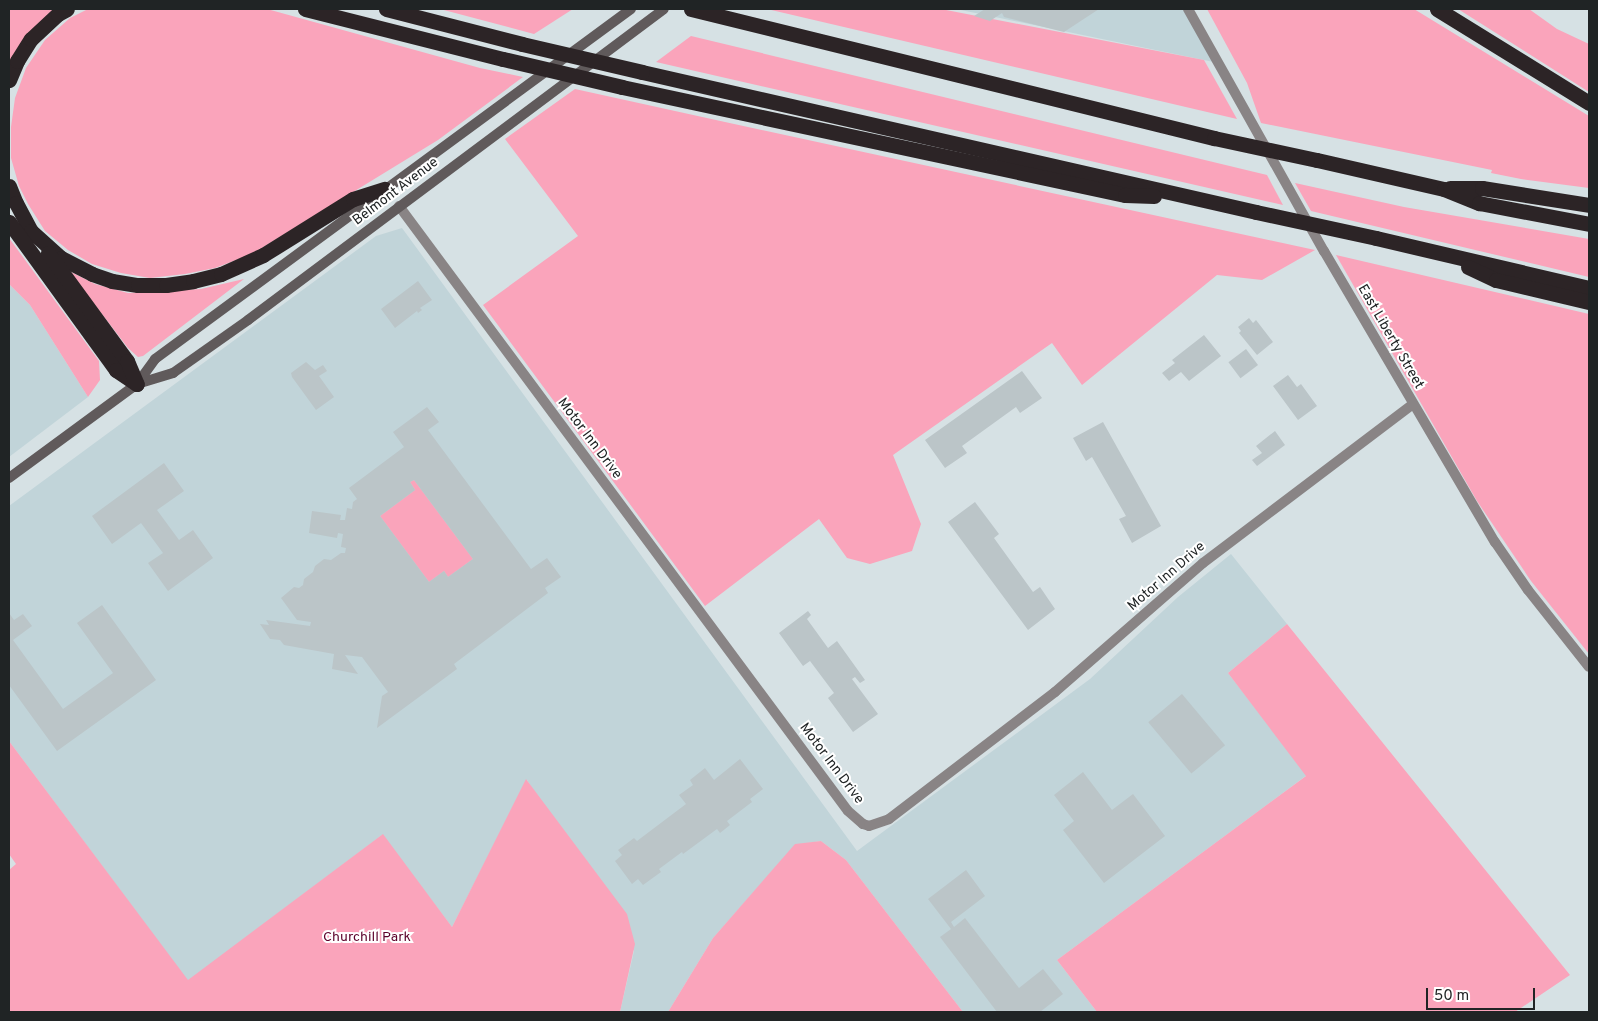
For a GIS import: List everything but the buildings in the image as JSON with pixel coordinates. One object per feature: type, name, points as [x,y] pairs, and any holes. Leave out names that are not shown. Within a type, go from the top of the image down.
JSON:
[{"type":"highway","points":[[9,80],[16,61],[31,39],[58,14],[67,9]]},
{"type":"highway","points":[[305,9],[622,87],[1124,194],[1194,198]]},
{"type":"highway","points":[[386,9],[642,72],[1589,288]]},
{"type":"highway","points":[[691,9],[1214,138],[1444,188],[1479,203],[1589,224]]},
{"type":"highway","points":[[1437,9],[1589,104]]},
{"type":"highway","points":[[9,186],[16,204],[31,231],[127,361],[137,384]]},
{"type":"highway","points":[[1444,188],[1482,188],[1589,205]]},
{"type":"highway","points":[[31,231],[62,258],[92,274],[112,281],[166,285],[194,281],[221,274],[263,255],[353,199],[384,189]]},
{"type":"highway","points":[[9,222],[116,370],[137,384]]},
{"type":"highway","points":[[1439,254],[1496,280],[1589,302]]},
{"type":"main road","name":"Belmont Avenue","points":[[9,478],[137,384],[155,360],[384,189],[631,9]]},
{"type":"main road","name":"Belmont Avenue","points":[[137,384],[173,373],[248,320],[664,9]]},
{"type":"street","name":"East Liberty Street","points":[[1188,9],[1282,179],[1495,542],[1528,590],[1589,667]]},
{"type":"street","name":"Motor Inn Drive","points":[[399,206],[848,811],[863,824],[869,826],[889,819],[1055,692],[1196,568],[1413,404]]},
{"type":"shaded area","points":[[956,9],[1188,9],[1218,63],[1204,60]]},
{"type":"shaded area","points":[[402,228],[857,851],[1090,679],[1178,597],[1231,554],[1287,624],[1228,673],[1307,775],[1057,960],[1097,1012],[963,1012],[846,860],[821,841],[795,845],[713,938],[668,1012],[620,1012],[634,951],[527,780],[452,927],[382,835],[188,981],[9,741],[9,506],[376,236]]},
{"type":"shaded area","points":[[9,284],[30,305],[88,397],[9,457]]},
{"type":"green space","points":[[9,9],[56,9],[9,63]]},
{"type":"green space","points":[[88,9],[267,9],[480,68],[523,77],[438,140],[252,254],[215,268],[150,278],[121,273],[92,264],[68,250],[45,231],[19,186],[11,158],[11,127],[15,98],[26,68],[45,40],[70,18]]},
{"type":"green space","points":[[440,9],[573,9],[534,34]]},
{"type":"green space","points":[[767,9],[941,9],[1204,60],[1237,119]]},
{"type":"green space","points":[[1207,9],[1414,9],[1589,116],[1589,188],[1521,179],[1491,173],[1492,170],[1261,123],[1247,83]]},
{"type":"green space","points":[[1458,9],[1529,9],[1557,29],[1589,44],[1589,92]]},
{"type":"green space","points":[[691,36],[1267,175],[1283,205],[656,62]]},
{"type":"green space","points":[[575,89],[1315,250],[1262,280],[1217,275],[1082,385],[1052,343],[893,455],[921,524],[912,551],[870,564],[847,558],[819,519],[705,606],[483,305],[578,236],[505,139]]},
{"type":"green space","points":[[1295,183],[1404,207],[1589,239],[1589,277],[1311,211]]},
{"type":"green space","points":[[9,238],[99,361],[100,380],[88,397],[30,305],[9,284]]},
{"type":"green space","points":[[1336,255],[1589,314],[1589,654],[1531,581],[1477,501]]},
{"type":"green space","points":[[69,271],[95,284],[128,293],[201,289],[244,279],[143,356],[138,357],[128,348]]},
{"type":"green space","points":[[414,480],[473,559],[448,577],[444,571],[429,582],[380,516],[415,490],[410,482]]},
{"type":"green space","points":[[1287,624],[1570,975],[1515,1012],[1097,1012],[1057,960],[1306,776],[1228,673]]},
{"type":"green space","name":"Churchill Park","points":[[9,741],[188,980],[383,834],[452,927],[526,779],[627,914],[635,944],[620,1012],[9,1012],[9,870],[16,864],[9,854]]},
{"type":"green space","points":[[821,841],[846,860],[963,1012],[668,1012],[713,938],[795,844]]}]
